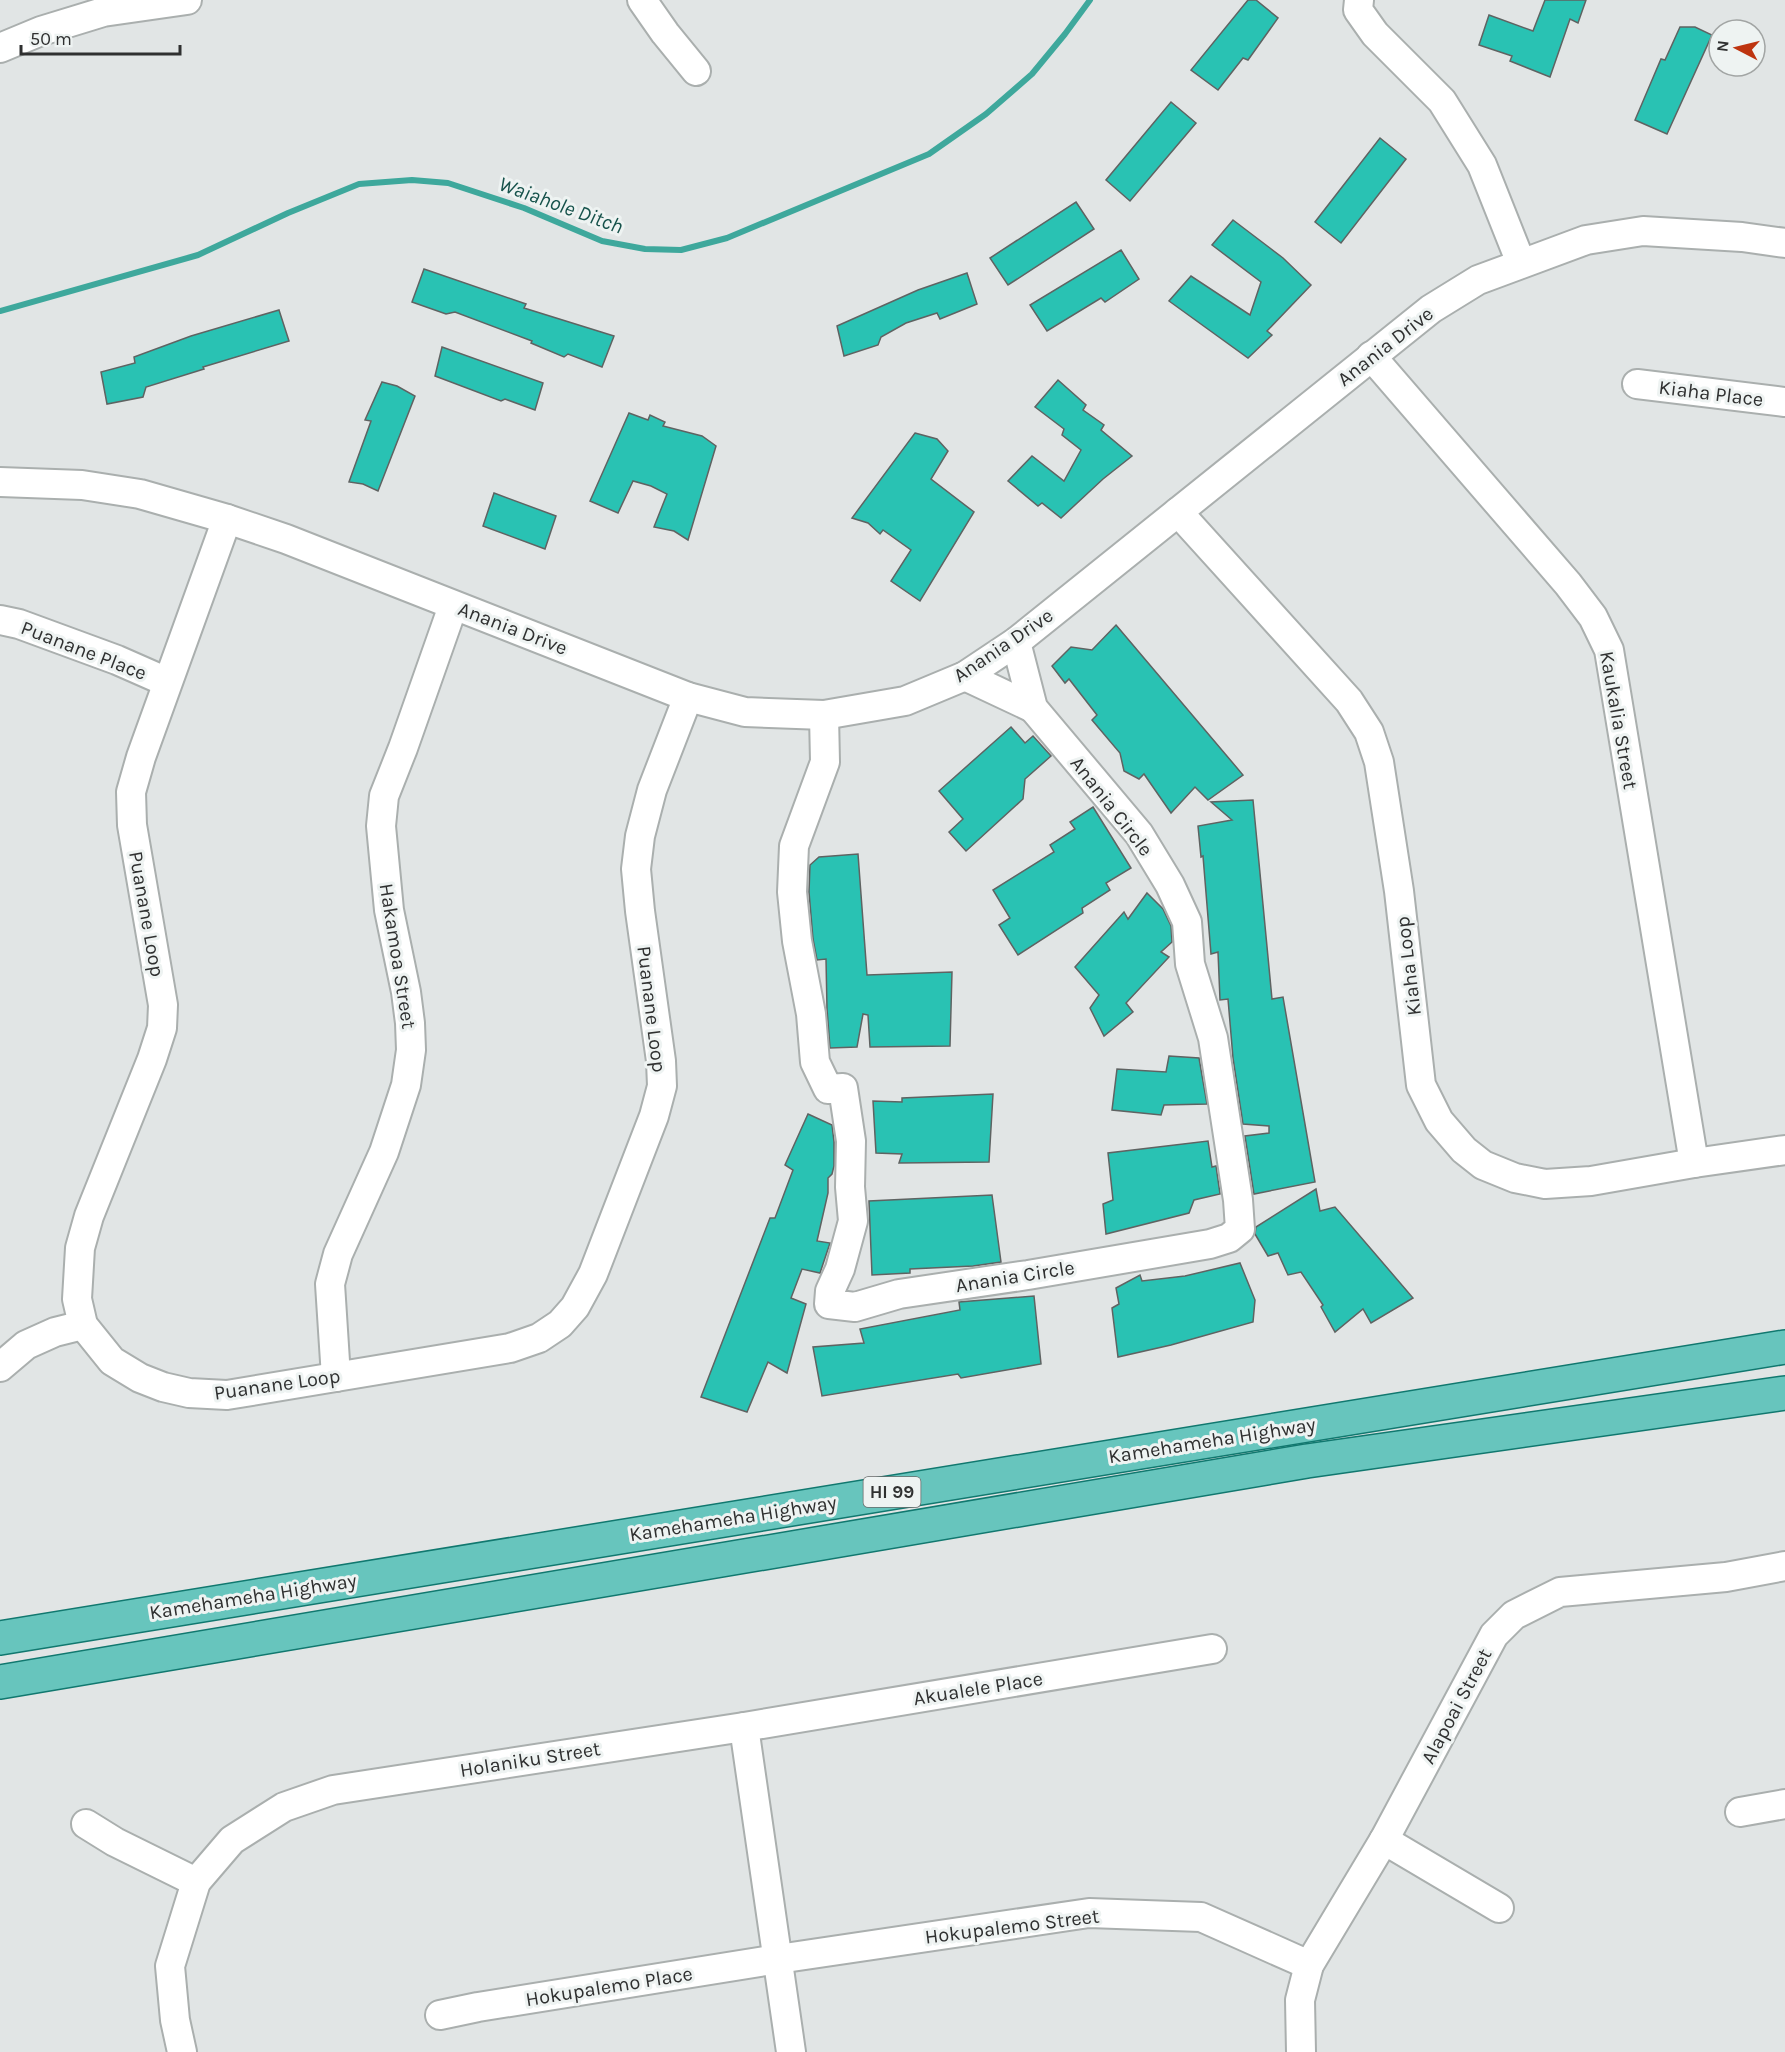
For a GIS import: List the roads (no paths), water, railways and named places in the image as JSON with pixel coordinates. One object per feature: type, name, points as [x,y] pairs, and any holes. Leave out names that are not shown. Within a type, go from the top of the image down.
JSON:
[{"type":"main road","points":[[1646,1369],[1785,1336]]},
{"type":"main road","name":"Kamehameha Highway","points":[[0,1638],[1785,1347]]},
{"type":"main road","name":"Kamehameha Highway","points":[[0,1682],[1307,1461],[1785,1394]]},
{"type":"street","points":[[0,48],[103,12],[187,0]]},
{"type":"street","points":[[642,0],[696,71]]},
{"type":"street","points":[[1359,0],[1358,9],[1375,34],[1442,100],[1482,165],[1521,263]]},
{"type":"street","name":"Anania Drive","points":[[0,482],[82,485],[140,494],[286,539],[688,697],[745,712],[824,715],[905,701],[965,676],[1016,642],[1431,309],[1478,280],[1586,240],[1643,231],[1742,237],[1785,243]]},
{"type":"street","name":"Kaukalia Street","points":[[1371,356],[1568,584],[1593,617],[1609,650],[1694,1163]]},
{"type":"street","name":"Kiaha Place","points":[[1637,384],[1785,402]]},
{"type":"street","name":"Kiaha Loop","points":[[1178,512],[1349,701],[1369,732],[1379,762],[1399,891],[1421,1085],[1439,1121],[1464,1150],[1483,1164],[1515,1178],[1545,1184],[1591,1181],[1785,1150]]},
{"type":"street","name":"Puanane Loop","points":[[227,519],[167,682],[131,792],[132,825],[164,1005],[162,1028],[152,1059],[89,1216],[80,1248],[77,1299],[83,1326],[112,1361],[163,1387],[189,1393],[227,1395],[510,1348],[539,1338],[560,1324],[575,1308],[593,1274],[654,1116],[662,1086],[661,1061],[636,869],[640,836],[652,790],[688,697]]},
{"type":"street","name":"Hakamoa Street","points":[[336,1377],[330,1284],[338,1254],[384,1152],[406,1085],[411,1050],[406,992],[389,910],[381,826],[384,796],[453,606]]},
{"type":"street","name":"Puanane Place","points":[[0,620],[19,624],[117,660],[167,682]]},
{"type":"street","name":"Anania Circle","points":[[1016,642],[1033,708]]},
{"type":"street","name":"Anania Circle","points":[[824,715],[825,762],[794,846],[792,892],[797,941],[811,1014],[815,1062],[828,1089],[843,1088],[851,1141],[850,1187],[853,1221],[840,1269],[830,1291],[829,1304],[855,1307],[899,1294],[1028,1275],[1210,1244],[1229,1238],[1240,1229],[1238,1200],[1213,1038],[1190,964],[1187,922],[1170,885],[1139,834],[1033,708],[965,676]]},
{"type":"street","points":[[0,1367],[26,1345],[55,1332],[83,1326]]},
{"type":"street","name":"Alapoai Street","points":[[1301,2052],[1300,2000],[1309,1965],[1384,1840],[1494,1635],[1514,1616],[1560,1592],[1726,1577],[1785,1566]]},
{"type":"street","name":"Akualele Place","points":[[744,1727],[1212,1649]]},
{"type":"street","points":[[744,1727],[791,2052]]},
{"type":"street","name":"Holaniku Street","points":[[182,2052],[175,2020],[170,1966],[196,1882],[232,1840],[284,1807],[333,1790],[744,1727]]},
{"type":"street","points":[[1740,1812],[1785,1804]]},
{"type":"street","points":[[86,1824],[115,1842],[196,1882]]},
{"type":"street","points":[[1384,1840],[1499,1908]]},
{"type":"street","name":"Hokupalemo Street","points":[[778,1959],[1089,1913],[1201,1917],[1309,1965]]},
{"type":"street","name":"Hokupalemo Place","points":[[440,2015],[778,1959]]},
{"type":"waterway","name":"Waiahole Ditch","points":[[0,311],[198,255],[288,213],[359,184],[412,180],[448,183],[524,208],[602,241],[645,249],[681,250],[727,238],[929,154],[986,114],[1032,74],[1090,0]]}]
